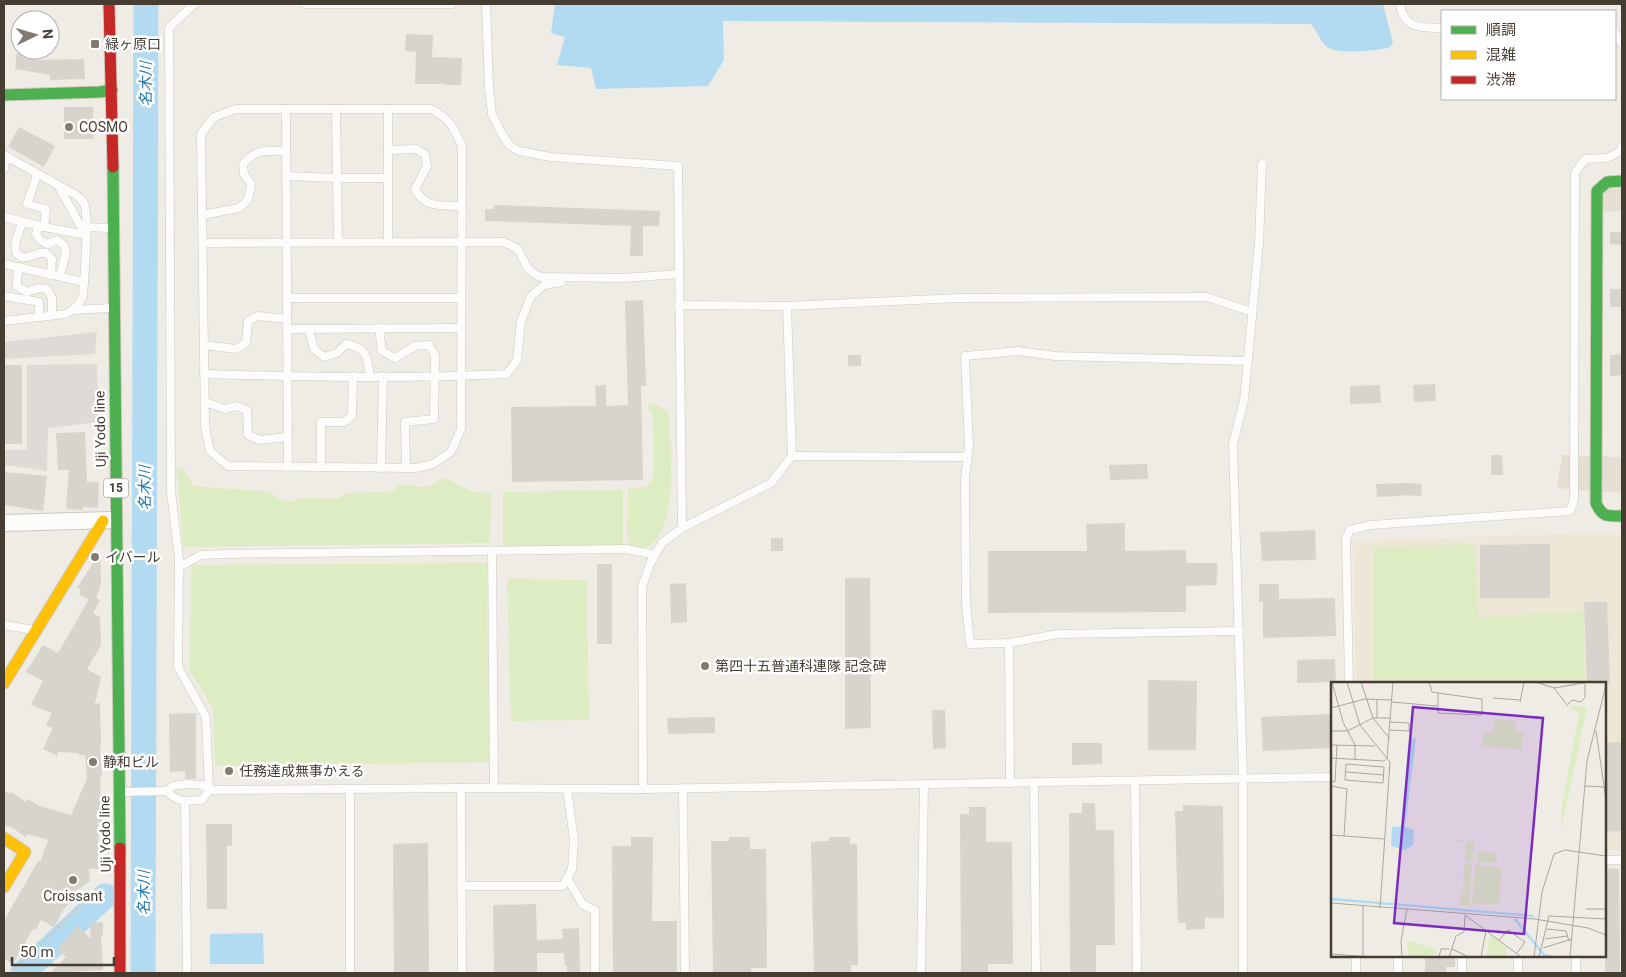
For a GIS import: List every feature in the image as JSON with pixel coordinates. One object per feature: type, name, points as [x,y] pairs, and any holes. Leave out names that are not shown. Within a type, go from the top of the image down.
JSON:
[{"type":"main road","name":"Uji Yodo line","points":[[109,4],[112,90],[114,308],[110,520],[121,899],[120,973]]},
{"type":"main road","points":[[4,95],[81,93],[112,90]]},
{"type":"main road","points":[[1622,181],[1606,182],[1597,191],[1596,464],[1596,503],[1600,512],[1608,516],[1622,516]]},
{"type":"main road","points":[[4,683],[35,630],[110,520]]},
{"type":"main road","points":[[4,838],[25,852],[4,887]]},
{"type":"street","points":[[4,523],[110,520]]},
{"type":"lane","points":[[167,792],[173,799],[185,801],[202,800],[209,790],[206,717],[178,667],[179,567],[171,492],[169,28],[194,4]]},
{"type":"lane","points":[[305,4],[452,4]]},
{"type":"lane","points":[[486,4],[489,88],[492,114],[510,146],[519,151],[550,157],[678,166],[682,528]]},
{"type":"lane","points":[[1400,4],[1406,19],[1414,26],[1441,28]]},
{"type":"lane","points":[[236,109],[286,109],[430,109],[444,116],[453,128],[462,146],[461,430],[451,452],[433,464],[416,468],[228,466],[210,452],[205,427],[204,402],[202,134],[214,117],[236,109]]},
{"type":"lane","points":[[286,109],[288,467]]},
{"type":"lane","points":[[336,109],[338,242]]},
{"type":"lane","points":[[388,109],[388,242]]},
{"type":"lane","points":[[1349,682],[1346,539],[1350,530],[1371,525],[1570,511],[1574,500],[1575,173],[1586,159],[1607,158],[1621,151],[1622,147]]},
{"type":"lane","points":[[388,150],[416,149],[425,154],[427,166],[416,189],[420,198],[430,205],[462,206]]},
{"type":"lane","points":[[202,215],[239,208],[248,200],[251,184],[244,174],[243,164],[250,155],[260,151],[286,151]]},
{"type":"lane","points":[[4,169],[5,155],[82,200],[85,205],[86,231],[83,296],[80,304],[66,314],[4,321]]},
{"type":"lane","points":[[1243,973],[1242,779],[1233,444],[1244,400],[1259,243],[1262,164]]},
{"type":"lane","points":[[37,174],[27,204],[46,209],[41,227],[36,234],[40,241],[48,244],[57,240],[64,245],[66,252],[56,275]]},
{"type":"lane","points":[[286,176],[388,178]]},
{"type":"lane","points":[[58,185],[86,231]]},
{"type":"lane","points":[[4,217],[41,227],[86,231],[113,228]]},
{"type":"lane","points":[[22,222],[16,239],[15,247],[18,254],[28,257],[38,252],[46,252],[52,259],[56,275]]},
{"type":"lane","points":[[203,243],[504,242],[518,249],[528,269],[540,277],[623,278]]},
{"type":"lane","points":[[4,264],[84,282]]},
{"type":"lane","points":[[19,267],[17,286],[27,292],[39,288],[47,290],[52,298],[52,316]]},
{"type":"lane","points":[[204,374],[461,377],[507,374],[517,360],[522,321],[531,296],[544,285],[558,282],[679,274]]},
{"type":"lane","points":[[4,296],[39,302],[39,317]]},
{"type":"lane","points":[[679,305],[787,306],[959,298],[1207,297],[1252,312]]},
{"type":"lane","points":[[287,298],[461,298]]},
{"type":"lane","points":[[643,789],[642,587],[650,564],[662,543],[682,528],[771,483],[792,456],[787,306]]},
{"type":"lane","points":[[73,310],[114,308]]},
{"type":"lane","points":[[204,345],[236,349],[246,343],[248,321],[258,316],[287,318]]},
{"type":"lane","points":[[379,328],[382,351],[395,358],[415,346],[429,345],[435,355],[434,419],[406,422],[406,468]]},
{"type":"lane","points":[[287,329],[461,328]]},
{"type":"lane","points":[[309,329],[314,349],[324,357],[337,354],[346,344],[358,346],[367,356],[370,376]]},
{"type":"lane","points":[[1238,631],[1058,634],[1008,643],[970,644],[966,603],[965,478],[969,446],[965,356],[1018,351],[1055,356],[1248,361]]},
{"type":"lane","points":[[321,467],[321,422],[344,422],[352,416],[353,376]]},
{"type":"lane","points":[[382,468],[383,376]]},
{"type":"lane","points":[[204,402],[225,409],[236,406],[247,410],[248,436],[260,440],[288,436]]},
{"type":"lane","points":[[792,456],[968,457]]},
{"type":"lane","points":[[179,567],[201,555],[222,554],[626,549],[655,555]]},
{"type":"lane","points":[[492,550],[494,788]]},
{"type":"lane","points":[[4,624],[35,630]]},
{"type":"lane","points":[[1008,643],[1010,783]]},
{"type":"lane","points":[[118,792],[167,792],[173,786],[186,784],[203,784],[209,790],[643,789],[1331,777]]},
{"type":"lane","points":[[1135,781],[1137,973]]},
{"type":"lane","points":[[1034,782],[1036,973]]},
{"type":"lane","points":[[921,973],[924,785]]},
{"type":"lane","points":[[461,788],[462,973]]},
{"type":"lane","points":[[683,788],[685,973]]},
{"type":"lane","points":[[461,886],[563,886],[572,870],[574,840],[567,789]]},
{"type":"lane","points":[[350,790],[350,973]]},
{"type":"lane","points":[[185,801],[187,973]]},
{"type":"lane","points":[[1606,860],[1622,860]]},
{"type":"lane","points":[[567,878],[583,905],[595,910],[595,973]]},
{"type":"lane","points":[[1356,957],[1356,973]]},
{"type":"lane","points":[[1398,957],[1398,973]]},
{"type":"lane","points":[[1462,957],[1462,973]]},
{"type":"lane","points":[[1518,957],[1518,973]]},
{"type":"lane","points":[[1576,957],[1576,973]]},
{"type":"path","points":[[11,973],[102,884]]},
{"type":"shaded area","points":[[1622,181],[1622,211],[1597,212],[1597,191]]},
{"type":"shaded area","points":[[97,332],[95,354],[4,359],[4,342]]},
{"type":"shaded area","points":[[97,364],[98,422],[48,428],[47,471],[4,465],[4,450],[27,450],[27,365]]},
{"type":"shaded area","points":[[1562,455],[1622,457],[1622,493],[1557,488]]},
{"type":"shaded area","points":[[1591,533],[1622,534],[1622,850],[1606,850],[1606,682],[1356,682],[1353,541]]},
{"type":"green space","points":[[649,404],[660,406],[669,414],[671,485],[665,522],[659,536],[649,546],[642,547],[630,545],[627,540],[628,488],[647,487],[654,477],[654,432],[652,414],[648,409]]},
{"type":"green space","points":[[177,468],[184,469],[193,486],[270,492],[278,499],[290,502],[299,498],[337,499],[348,493],[391,493],[399,485],[422,487],[431,485],[443,477],[472,492],[492,493],[489,543],[183,547]]},
{"type":"green space","points":[[623,490],[623,546],[503,546],[503,492]]},
{"type":"green space","points":[[1474,544],[1479,617],[1583,611],[1585,682],[1374,682],[1374,547]]},
{"type":"green space","points":[[487,563],[489,762],[215,766],[213,708],[190,671],[191,565]]},
{"type":"green space","points":[[507,579],[587,580],[589,720],[511,721]]},
{"type":"water","points":[[555,4],[1383,4],[1393,43],[1389,48],[1374,50],[1345,52],[1336,50],[1324,44],[1311,24],[723,21],[724,60],[708,86],[596,89],[591,68],[557,65],[565,37],[551,33]]},
{"type":"water","points":[[263,933],[264,964],[210,964],[210,934]]},
{"type":"building","points":[[406,34],[433,35],[432,57],[462,58],[461,85],[415,84],[416,52],[405,51]]},
{"type":"building","points":[[84,59],[85,79],[50,80],[50,75],[15,69],[16,60]]},
{"type":"building","points":[[64,107],[93,107],[94,139],[64,139]]},
{"type":"building","points":[[19,127],[55,146],[44,167],[8,147]]},
{"type":"building","points":[[494,205],[660,211],[659,226],[643,226],[643,256],[630,256],[631,226],[485,221],[485,209],[494,209]]},
{"type":"building","points":[[1610,232],[1621,232],[1621,245],[1610,244]]},
{"type":"building","points":[[1610,289],[1622,289],[1622,307],[1610,307]]},
{"type":"building","points":[[643,300],[646,386],[641,386],[643,480],[512,482],[511,407],[596,406],[595,386],[606,385],[606,406],[628,405],[625,301]]},
{"type":"building","points":[[1621,354],[1622,375],[1610,376],[1610,355]]},
{"type":"building","points":[[848,355],[861,355],[861,366],[848,366]]},
{"type":"building","points":[[4,365],[22,365],[22,444],[4,444]]},
{"type":"building","points":[[1435,384],[1436,401],[1414,402],[1413,385]]},
{"type":"building","points":[[1380,385],[1381,403],[1350,404],[1350,386]]},
{"type":"building","points":[[85,432],[87,482],[99,482],[98,508],[68,509],[66,507],[69,470],[58,470],[56,433]]},
{"type":"building","points":[[1491,455],[1502,455],[1503,475],[1491,475]]},
{"type":"building","points":[[1147,464],[1148,479],[1110,480],[1109,465]]},
{"type":"building","points":[[4,472],[47,476],[43,511],[4,505]]},
{"type":"building","points":[[1376,484],[1422,484],[1421,496],[1377,497]]},
{"type":"building","points":[[1125,523],[1125,551],[1186,550],[1186,563],[1217,563],[1216,585],[1186,586],[1186,612],[988,613],[988,551],[1087,551],[1086,524]]},
{"type":"building","points":[[1315,530],[1316,560],[1262,561],[1260,532]]},
{"type":"building","points":[[771,538],[783,538],[783,551],[771,551]]},
{"type":"building","points":[[1550,544],[1550,598],[1480,598],[1480,545]]},
{"type":"building","points":[[100,552],[101,584],[96,598],[100,600],[93,613],[100,617],[101,645],[87,669],[101,677],[95,704],[100,703],[102,777],[100,776],[102,822],[98,822],[99,869],[89,869],[90,881],[73,893],[74,899],[64,909],[54,927],[41,920],[36,930],[33,929],[13,964],[4,959],[4,921],[38,861],[40,862],[48,840],[27,834],[26,837],[11,827],[4,825],[4,790],[10,794],[11,792],[26,802],[28,799],[40,806],[71,815],[87,779],[85,755],[58,752],[57,756],[43,749],[53,728],[46,726],[52,713],[31,705],[43,681],[26,672],[43,645],[58,653],[89,599],[79,595],[81,589],[77,588]]},
{"type":"building","points":[[597,564],[612,564],[612,644],[597,644]]},
{"type":"building","points":[[845,578],[870,578],[871,728],[845,729]]},
{"type":"building","points":[[686,583],[687,622],[671,623],[670,584]]},
{"type":"building","points":[[1259,584],[1279,584],[1279,599],[1335,598],[1336,636],[1263,638],[1263,602],[1259,602]]},
{"type":"building","points":[[1584,602],[1607,602],[1610,683],[1587,682]]},
{"type":"building","points":[[1335,659],[1336,682],[1297,683],[1297,660]]},
{"type":"building","points":[[1148,680],[1197,681],[1196,750],[1148,750]]},
{"type":"building","points":[[932,710],[945,710],[946,748],[933,749]]},
{"type":"building","points":[[196,713],[196,779],[185,779],[185,771],[170,772],[169,714]]},
{"type":"building","points":[[1331,714],[1331,748],[1263,751],[1261,717]]},
{"type":"building","points":[[715,717],[715,733],[668,734],[667,718]]},
{"type":"building","points":[[1622,742],[1622,831],[1606,832],[1606,743]]},
{"type":"building","points":[[1072,743],[1102,743],[1102,764],[1072,765]]},
{"type":"building","points":[[1082,803],[1095,803],[1096,830],[1114,830],[1115,945],[1096,945],[1096,973],[1070,973],[1069,813],[1082,813]]},
{"type":"building","points":[[1183,805],[1223,806],[1224,918],[1205,918],[1205,929],[1186,930],[1186,923],[1178,923],[1175,811],[1183,811]]},
{"type":"building","points":[[969,807],[986,807],[986,842],[1012,842],[1013,964],[988,964],[988,973],[961,973],[960,814],[969,814]]},
{"type":"building","points":[[206,824],[232,824],[232,846],[227,846],[227,909],[207,909]]},
{"type":"building","points":[[631,837],[653,837],[652,921],[677,921],[677,973],[613,973],[612,846],[631,846]]},
{"type":"building","points":[[729,837],[750,837],[750,849],[766,849],[767,968],[751,968],[751,973],[713,973],[711,841],[729,841]]},
{"type":"building","points":[[829,837],[850,837],[850,844],[857,844],[858,965],[851,965],[851,973],[814,973],[811,842],[829,841]]},
{"type":"building","points":[[428,843],[429,973],[394,973],[393,844]]},
{"type":"building","points":[[1606,868],[1619,869],[1620,973],[1605,973]]},
{"type":"building","points":[[536,904],[537,940],[563,939],[562,929],[579,928],[580,973],[567,973],[564,953],[537,953],[537,973],[494,973],[493,905]]},
{"type":"building","points":[[103,922],[103,935],[101,935],[103,970],[50,973],[66,957],[57,949],[78,926],[91,939],[90,923]]},
{"type":"building","points":[[1425,957],[1455,957],[1455,967],[1446,967],[1446,973],[1425,973]]},
{"type":"waterway","name":"名木川","points":[[143,973],[146,4]]},
{"type":"waterway","points":[[23,973],[105,896]]},
{"type":"traffic: fast","points":[[4,95],[112,90]]},
{"type":"traffic: fast","points":[[113,167],[120,848]]},
{"type":"traffic: fast","points":[[1622,181],[1607,182],[1597,191],[1596,503],[1600,511],[1606,515],[1622,516]]},
{"type":"traffic: slow","points":[[4,683],[103,521]]},
{"type":"traffic: slow","points":[[4,838],[25,852],[4,887]]},
{"type":"traffic: jam","points":[[109,4],[113,167]]},
{"type":"traffic: jam","points":[[120,848],[120,973]]},
{"type":"place","name":"緑ヶ原口","points":[[95,44]]},
{"type":"place","name":"COSMO","points":[[69,127]]},
{"type":"place","name":"イバール","points":[[95,557]]},
{"type":"place","name":"第四十五普通科連隊 記念碑","points":[[705,666]]},
{"type":"place","name":"静和ビル","points":[[93,762]]},
{"type":"place","name":"任務達成無事かえる","points":[[229,771]]},
{"type":"place","name":"Croissant","points":[[73,880]]}]
